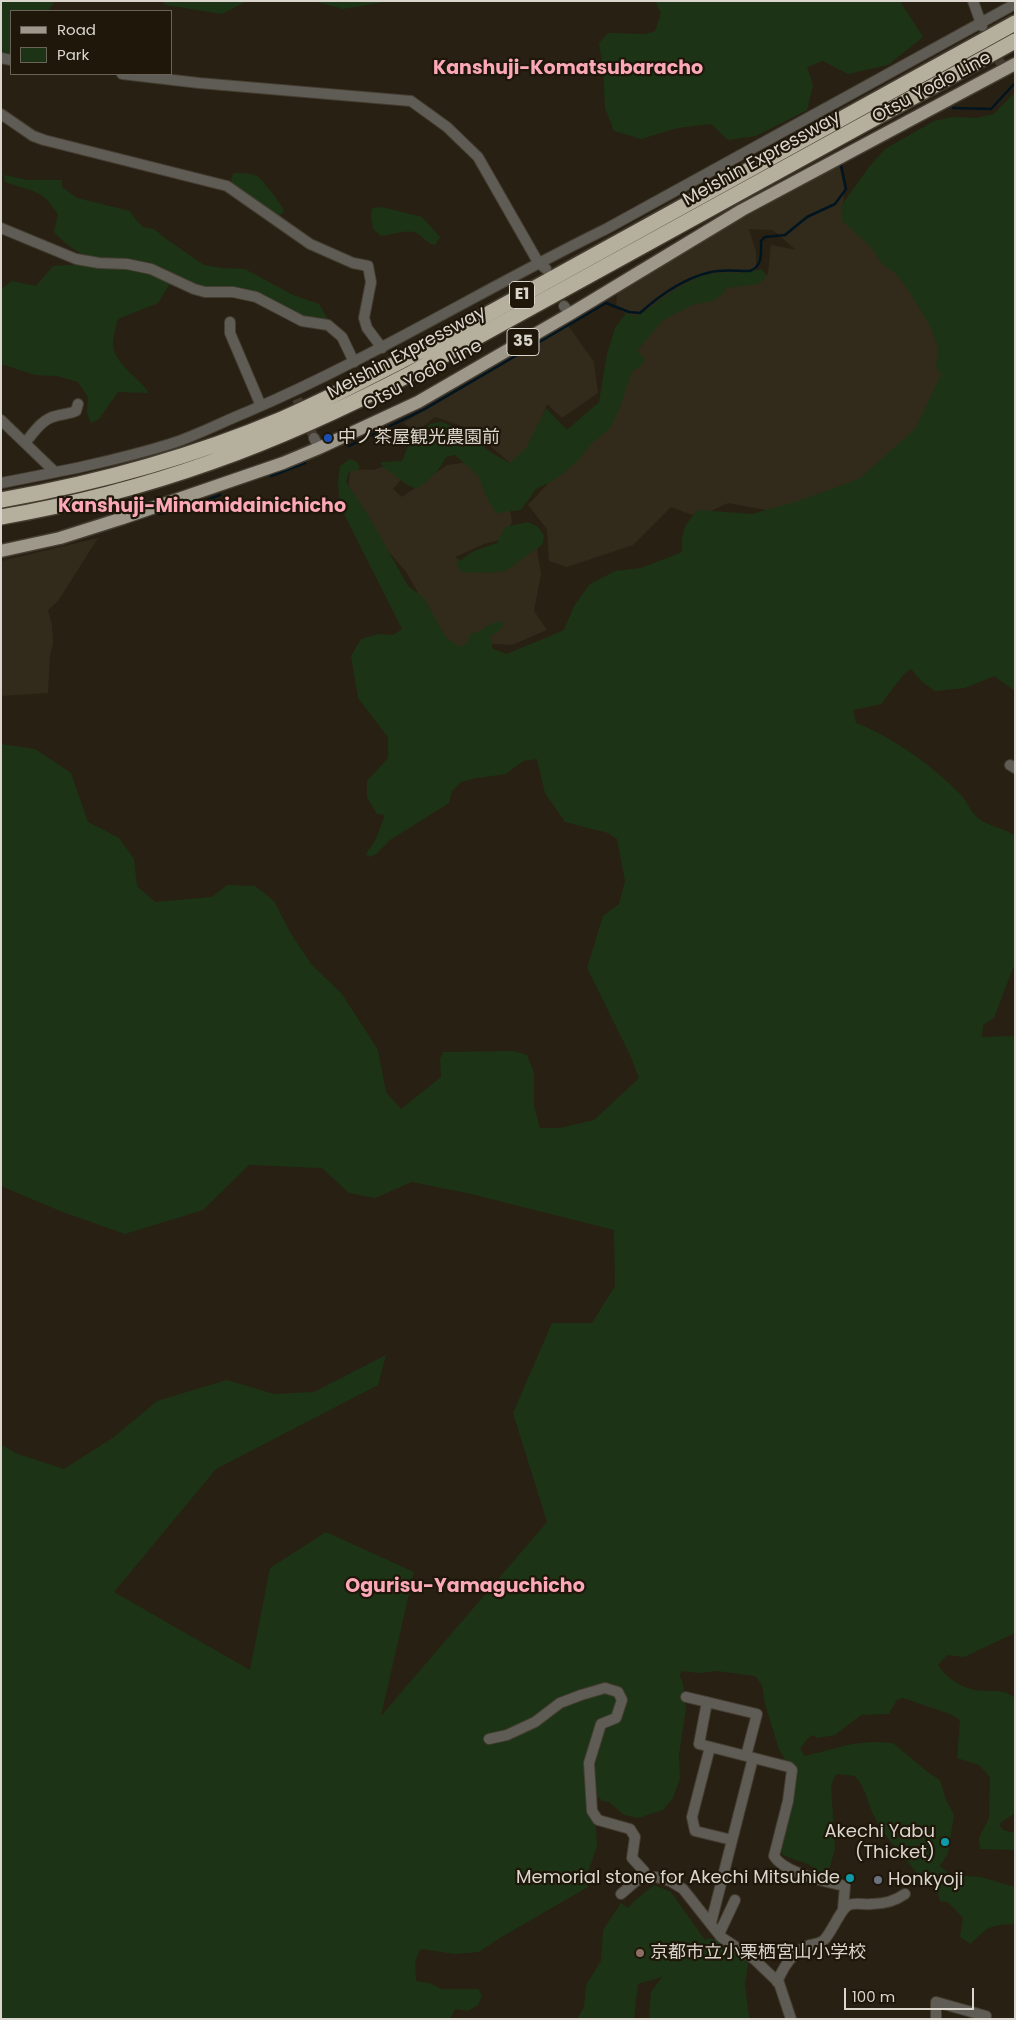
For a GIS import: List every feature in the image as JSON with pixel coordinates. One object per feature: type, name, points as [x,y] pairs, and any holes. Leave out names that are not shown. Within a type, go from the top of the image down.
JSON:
[{"type":"highway","name":"Meishin Expressway","points":[[1,500],[73,486],[173,458],[254,430],[338,393],[428,347],[1015,23]]},
{"type":"highway","name":"Meishin Expressway","points":[[1,517],[77,503],[143,486],[236,455],[329,416],[418,370],[1015,41]]},
{"type":"main road","name":"Otsu Yodo Line","points":[[1,551],[60,538],[248,475],[317,443],[418,402],[567,310],[742,210],[1006,66]]},
{"type":"street","points":[[972,1],[981,25]]},
{"type":"street","points":[[1,483],[172,444],[261,406],[295,395],[354,362],[542,265],[981,25],[1015,4]]},
{"type":"street","points":[[131,75],[199,83],[411,100],[446,127],[478,157],[542,265]]},
{"type":"street","points":[[1,114],[33,136],[44,140],[227,186],[310,244],[353,263],[368,266],[371,282],[364,318],[368,328],[382,348]]},
{"type":"street","points":[[1,228],[76,259],[99,263],[127,264],[151,269],[194,289],[206,292],[233,292],[256,297],[302,321],[328,325],[342,337],[354,362]]},
{"type":"street","points":[[230,322],[230,333],[261,406]]},
{"type":"street","points":[[25,443],[43,422],[56,416],[68,415],[76,411],[78,404]]},
{"type":"street","points":[[1,420],[55,472]]},
{"type":"street","points":[[489,1739],[507,1735],[535,1722],[560,1704],[581,1695],[605,1688],[618,1692],[622,1700],[616,1718],[601,1724],[590,1763],[592,1811],[598,1820],[630,1829],[634,1837],[632,1858],[644,1871],[645,1877]]},
{"type":"street","points":[[686,1697],[757,1714],[732,1840],[711,1923]]},
{"type":"street","points":[[707,1702],[699,1744],[790,1767],[792,1770],[788,1801],[774,1856],[779,1864],[825,1882],[845,1886],[843,1909],[839,1920],[823,1941],[808,1946],[794,1954],[777,1982]]},
{"type":"street","points":[[710,1747],[692,1817],[695,1831],[732,1840]]},
{"type":"street","points":[[621,1894],[636,1881],[645,1877],[656,1877],[670,1881],[683,1889],[720,1934],[754,1959],[777,1982],[791,2019]]},
{"type":"street","points":[[843,1909],[850,1904],[880,1903],[895,1900],[905,1894]]},
{"type":"street","points":[[720,1934],[735,1900]]},
{"type":"street","points":[[936,2019],[936,2002],[986,2016]]},
{"type":"shaded area","points":[[839,165],[844,187],[843,214],[959,320],[925,452],[782,513],[728,503],[698,517],[671,507],[633,545],[567,567],[549,561],[547,529],[528,505],[554,477],[660,317],[721,289],[768,274],[771,245],[796,250],[773,230],[749,229],[756,252],[756,274],[636,318],[616,308],[617,293],[674,255]]},
{"type":"shaded area","points":[[567,324],[594,362],[598,393],[562,418],[547,404],[528,450],[511,464],[471,429],[435,417],[416,432],[403,423]]},
{"type":"shaded area","points":[[470,462],[507,495],[512,522],[503,539],[484,544],[455,557],[470,567],[535,538],[541,574],[534,611],[547,630],[512,645],[473,643],[458,651],[446,644],[407,573],[378,539],[348,496],[350,469],[373,470],[390,464],[407,472],[393,489],[402,497],[447,465]]},
{"type":"shaded area","points":[[98,538],[58,601],[48,610],[52,625],[53,643],[50,655],[48,693],[1,696],[1,561]]},
{"type":"green space","points":[[1,1],[55,1],[49,10],[10,10],[10,55],[1,54]]},
{"type":"green space","points":[[162,1],[247,1],[222,14],[166,5]]},
{"type":"green space","points":[[313,1],[390,1],[343,9]]},
{"type":"green space","points":[[655,1],[900,1],[923,37],[888,65],[848,74],[823,61],[807,67],[813,85],[807,110],[756,136],[728,140],[711,124],[678,128],[641,139],[614,131],[605,108],[603,67],[599,43],[608,33],[645,34],[655,31],[661,13]]},
{"type":"green space","points":[[1015,92],[1015,691],[994,676],[965,688],[935,691],[922,682],[911,669],[904,674],[881,704],[853,710],[856,723],[898,744],[951,785],[977,817],[1015,836],[1015,963],[994,1018],[983,1025],[982,1037],[1015,1036],[1015,1633],[964,1657],[947,1655],[938,1665],[952,1680],[964,1687],[1004,1692],[1015,1698],[1015,1813],[999,1824],[1003,1830],[1015,1833],[1015,1850],[980,1849],[979,1838],[989,1818],[990,1777],[979,1765],[957,1758],[960,1720],[950,1714],[903,1698],[897,1700],[889,1714],[861,1715],[835,1735],[817,1738],[813,1735],[808,1738],[800,1749],[805,1756],[852,1744],[872,1742],[893,1743],[940,1780],[946,1800],[954,1815],[948,1853],[940,1866],[950,1875],[981,1877],[1015,1887],[1015,1924],[990,1928],[971,1944],[960,1937],[963,1918],[949,1903],[940,1901],[937,1889],[937,1875],[933,1872],[917,1873],[898,1851],[876,1820],[864,1789],[855,1776],[836,1774],[831,1785],[835,1848],[829,1871],[825,1876],[819,1875],[816,1870],[807,1864],[782,1854],[781,1848],[795,1791],[794,1775],[779,1749],[765,1704],[762,1685],[755,1676],[717,1671],[699,1673],[681,1671],[680,1676],[683,1683],[686,1708],[679,1755],[680,1779],[673,1798],[663,1810],[638,1818],[624,1815],[609,1802],[602,1801],[599,1797],[590,1805],[596,1827],[597,1847],[585,1880],[588,1887],[479,1952],[455,1954],[422,1949],[419,1951],[415,1962],[416,1981],[429,1983],[442,1989],[478,1989],[482,1995],[478,2005],[468,2011],[455,2009],[450,2019],[1,2019],[1,1444],[15,1453],[64,1469],[114,1437],[157,1401],[227,1380],[274,1394],[314,1392],[386,1355],[378,1385],[216,1469],[114,1592],[250,1670],[270,1568],[326,1532],[414,1572],[381,1716],[547,1522],[513,1413],[552,1323],[592,1323],[615,1286],[614,1230],[471,1194],[412,1182],[375,1198],[349,1193],[322,1168],[249,1165],[203,1210],[125,1234],[60,1211],[1,1186],[1,744],[35,749],[71,773],[88,822],[119,838],[134,859],[137,886],[155,902],[212,897],[227,885],[255,886],[274,901],[290,932],[311,964],[342,994],[378,1050],[386,1092],[401,1109],[441,1077],[440,1059],[443,1052],[514,1051],[527,1055],[534,1073],[534,1106],[540,1128],[560,1128],[594,1120],[639,1078],[631,1057],[587,968],[603,916],[619,904],[625,881],[617,839],[608,833],[565,822],[545,793],[537,759],[523,761],[506,774],[461,782],[452,791],[449,803],[390,840],[376,854],[369,857],[366,854],[376,839],[385,815],[377,814],[367,797],[367,781],[388,758],[388,737],[358,698],[351,656],[361,639],[378,634],[393,635],[402,629],[340,506],[338,483],[340,466],[350,459],[357,462],[360,467],[349,472],[346,482],[367,513],[408,586],[424,598],[447,638],[460,647],[467,643],[470,634],[480,631],[490,624],[504,621],[502,628],[490,637],[493,649],[507,654],[564,630],[574,606],[590,584],[615,571],[641,568],[682,552],[684,529],[698,510],[752,514],[795,502],[859,479],[915,429],[941,375],[936,367],[938,347],[930,326],[905,285],[895,273],[881,263],[872,248],[842,221],[841,206],[869,167],[885,149],[934,121],[953,117],[977,118],[994,114]]},
{"type":"green space","points":[[234,173],[254,175],[261,179],[283,209],[284,211],[280,216],[269,214],[232,185],[231,179]]},
{"type":"green space","points":[[4,175],[28,180],[62,180],[62,187],[77,198],[130,211],[143,227],[154,229],[204,265],[245,269],[293,295],[319,304],[329,321],[306,319],[261,297],[228,296],[181,280],[169,285],[158,303],[118,319],[114,334],[114,350],[121,364],[149,393],[118,392],[99,419],[91,423],[87,413],[88,397],[78,382],[57,376],[35,375],[1,364],[1,289],[12,281],[36,286],[53,266],[101,263],[76,250],[54,232],[58,215],[47,200],[36,192],[5,182]]},
{"type":"green space","points":[[382,207],[422,217],[440,237],[435,245],[414,232],[381,236],[373,229],[371,215],[372,208]]},
{"type":"green space","points":[[761,269],[765,273],[765,278],[758,284],[726,288],[724,293],[713,301],[692,305],[662,321],[637,351],[645,359],[640,367],[632,371],[620,407],[610,428],[591,444],[577,462],[553,481],[536,489],[521,510],[496,513],[485,494],[479,477],[455,455],[446,457],[434,475],[416,489],[382,466],[381,462],[402,461],[408,446],[430,424],[441,422],[470,433],[490,452],[510,463],[526,448],[546,408],[567,430],[599,402],[607,354],[615,328],[626,313],[633,316],[640,315],[674,291],[701,277],[717,273],[749,272]]},
{"type":"green space","points":[[528,522],[538,527],[544,535],[543,544],[505,571],[488,573],[461,572],[456,563],[474,551],[497,543],[505,527]]},
{"type":"green space","points":[[654,1885],[671,1892],[705,1940],[709,1938],[720,1941],[748,1963],[745,1984],[749,2017],[752,2019],[649,2019],[651,1992],[662,1977],[638,1984],[634,2019],[577,2019],[584,2007],[586,1985],[601,1961],[603,1930],[621,1903],[628,1908]]},
{"type":"waterway","points":[[953,108],[991,109],[1015,83]]},
{"type":"waterway","points":[[349,446],[425,409],[606,303],[629,312],[640,313],[664,294],[691,278],[716,271],[750,271],[754,269],[759,262],[761,241],[765,237],[785,235],[807,217],[835,204],[846,189],[841,165]]},
{"type":"waterway","points":[[271,476],[305,463]]},
{"type":"waterway","points":[[159,514],[179,511],[220,495]]},
{"type":"tunnel","points":[[992,47],[1001,64]]},
{"type":"tunnel","points":[[297,399],[314,438]]},
{"type":"place","name":"中ノ茶屋観光農園前","points":[[328,438]]},
{"type":"place","name":"Akechi Yabu (Thicket)","points":[[945,1842]]},
{"type":"place","name":"Memorial stone for Akechi Mitsuhide","points":[[850,1878]]},
{"type":"place","name":"Honkyoji","points":[[878,1880]]},
{"type":"place","name":"京都市立小栗栖宮山小学校","points":[[640,1953]]},
{"type":"district","name":"Kanshuji-Komatsubaracho","points":[[568,69]]},
{"type":"district","name":"Kanshuji-Minamidainichicho","points":[[202,507]]},
{"type":"district","name":"Ogurisu-Yamaguchicho","points":[[465,1587]]}]
